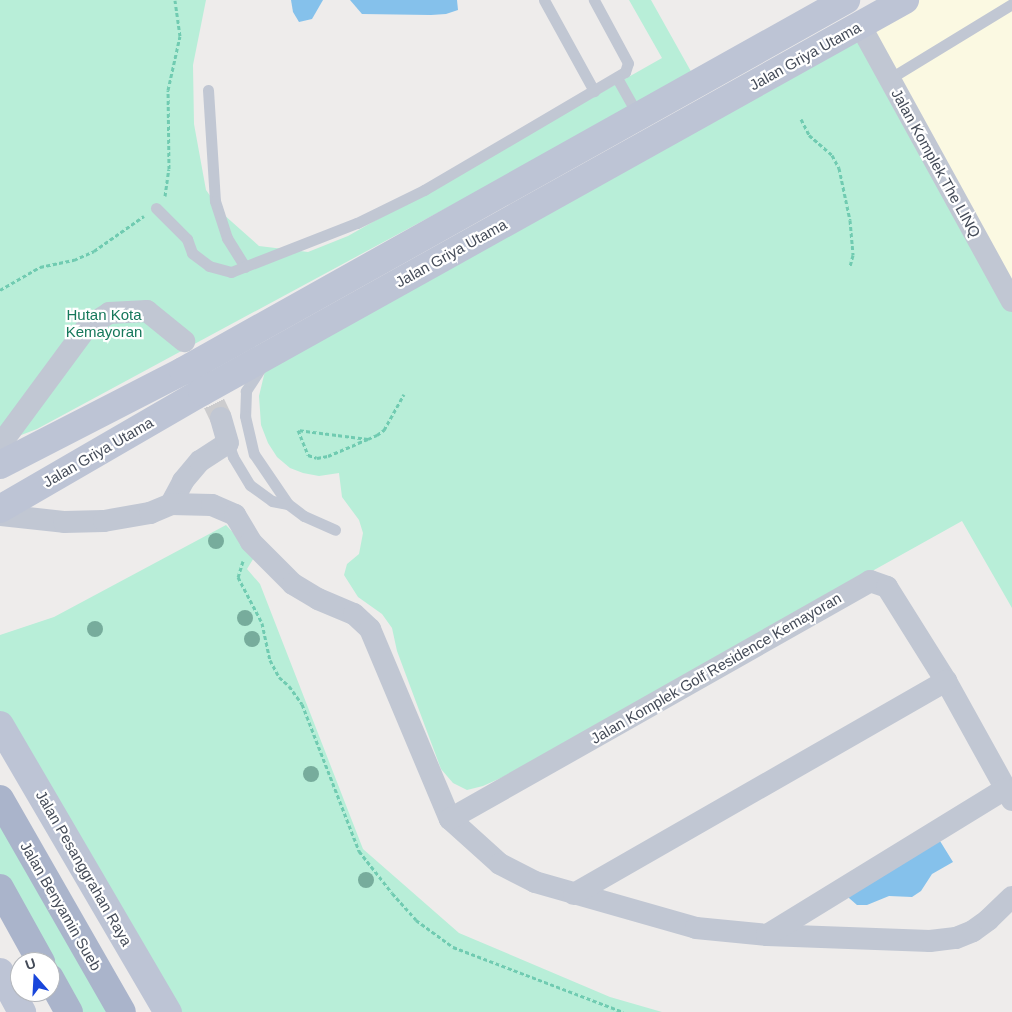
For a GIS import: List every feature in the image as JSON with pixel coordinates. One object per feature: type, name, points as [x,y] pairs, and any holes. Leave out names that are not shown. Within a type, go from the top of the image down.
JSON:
[{"type":"main road","name":"Jalan Griya Utama","points":[[0,465],[183,371],[846,0]]},
{"type":"main road","name":"Jalan Griya Utama","points":[[0,509],[271,354],[904,0]]},
{"type":"main road","name":"Jalan Pesanggrahan Raya","points":[[0,725],[168,1012]]},
{"type":"main road","name":"Jalan Benyamin Sueb","points":[[0,799],[122,1012]]},
{"type":"main road","points":[[0,888],[35,952]]},
{"type":"main road","points":[[0,972],[22,1012]]},
{"type":"main road","points":[[60,996],[69,1012]]},
{"type":"street","name":"Jalan Komplek The LINQ","points":[[860,25],[1012,301]]},
{"type":"street","points":[[0,445],[87,327],[109,313],[146,311],[184,341]]},
{"type":"street","points":[[171,504],[183,481],[200,461],[228,443],[221,418]]},
{"type":"street","points":[[0,514],[64,522],[104,520],[150,513],[171,504],[223,508],[236,515],[251,542],[293,584],[318,599],[354,614],[370,629],[450,819],[500,864],[534,882],[696,928],[767,935],[930,941],[956,938],[973,930],[988,920],[1012,897]]},
{"type":"street","name":"Jalan Komplek Golf Residence Kemayoran","points":[[450,819],[870,581],[887,587],[946,681],[1009,794],[767,935]]},
{"type":"street","points":[[574,894],[946,681]]},
{"type":"lane","points":[[544,0],[594,91]]},
{"type":"lane","points":[[156,208],[187,239],[192,253],[209,266],[231,272],[357,223],[424,190],[625,72],[628,63],[594,0]]},
{"type":"lane","points":[[889,79],[1012,4]]},
{"type":"lane","points":[[617,78],[639,117]]},
{"type":"lane","points":[[208,90],[215,201],[227,238],[245,266]]},
{"type":"lane","points":[[271,354],[246,391],[245,416],[254,454],[288,504],[309,519],[335,530]]},
{"type":"lane","points":[[228,443],[233,457],[250,485],[272,501],[288,504]]},
{"type":"path","points":[[0,290],[40,267],[74,260],[94,251],[156,208],[166,194],[169,169],[168,90],[180,36],[175,0]]},
{"type":"path","points":[[802,119],[809,135],[832,155],[839,168],[850,220],[853,254],[850,266]]},
{"type":"path","points":[[368,439],[298,430],[305,451],[312,458],[328,456],[368,439],[384,430],[404,394]]},
{"type":"path","points":[[251,542],[238,577],[262,623],[270,660],[280,677],[302,704],[359,851],[375,872],[416,920],[453,947],[623,1012]]},
{"type":"shaded area","points":[[905,0],[1012,0],[1012,299],[860,25]]},
{"type":"green space","name":"Hutan Kota Kemayoran","points":[[0,0],[206,0],[193,65],[194,124],[206,190],[223,214],[259,246],[308,252],[348,236],[662,58],[629,0],[651,0],[693,75],[37,429],[0,443]]},
{"type":"green space","points":[[860,25],[1012,299],[1012,608],[962,521],[503,777],[483,786],[467,790],[453,783],[441,769],[397,651],[392,628],[382,614],[358,597],[344,575],[347,564],[359,554],[363,533],[359,520],[342,497],[339,473],[319,476],[290,468],[277,457],[268,443],[261,425],[259,396],[265,371]]},
{"type":"green space","points":[[226,525],[255,556],[247,569],[260,584],[363,849],[459,933],[610,997],[662,1012],[165,1012],[0,726],[0,635],[54,617]]},
{"type":"green space","points":[[0,799],[122,1012],[69,1012],[60,996],[60,952],[36,952],[0,888]]},
{"type":"water","points":[[291,0],[323,0],[312,19],[299,22],[293,12]]},
{"type":"water","points":[[350,0],[457,0],[458,10],[446,14],[431,15],[362,14]]},
{"type":"water","points":[[940,841],[953,862],[932,874],[921,891],[912,897],[889,896],[867,905],[857,905],[849,898],[846,890]]},
{"type":"tunnel","points":[[200,374],[221,418]]}]
